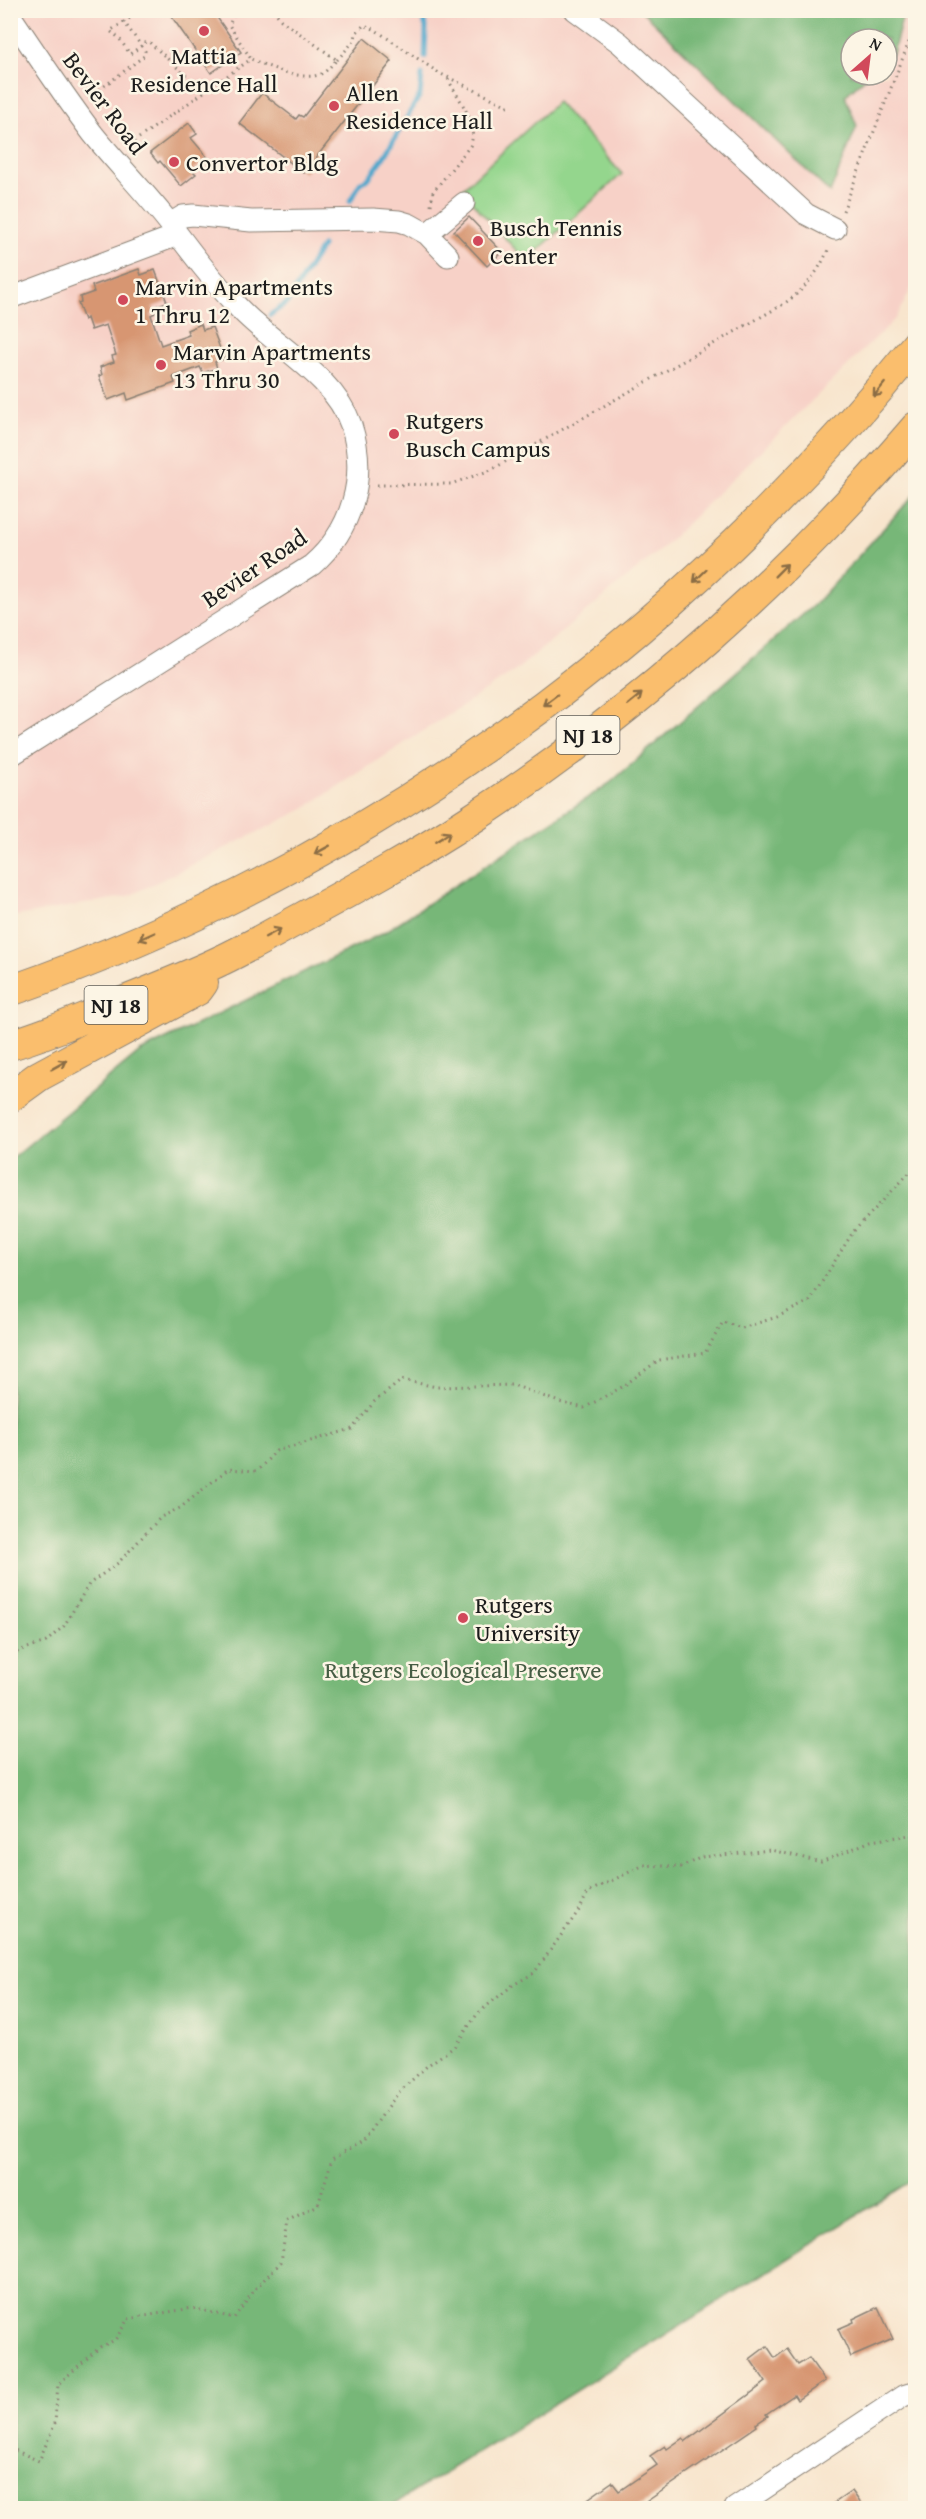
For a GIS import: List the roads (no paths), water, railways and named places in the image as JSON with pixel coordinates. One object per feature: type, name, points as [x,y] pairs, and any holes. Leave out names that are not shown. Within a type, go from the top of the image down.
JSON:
[{"type":"highway","name":"NJ 18","points":[[10,991],[108,953],[197,914],[285,870],[373,822],[505,734],[584,675],[686,590],[804,474],[871,400],[915,345]]},
{"type":"highway","name":"NJ 18","points":[[10,1045],[45,1035],[221,961],[386,872],[471,820],[552,763],[685,658],[758,593],[853,498],[915,427]]},
{"type":"highway","points":[[10,1097],[39,1076],[198,990],[221,961]]},
{"type":"street","points":[[575,10],[620,43],[806,214],[835,229]]},
{"type":"street","name":"Bevier Road","points":[[10,15],[94,135],[236,306],[329,388],[341,406],[354,439],[358,469],[357,484],[350,511],[342,530],[312,565],[10,756]]},
{"type":"street","points":[[10,298],[174,229],[183,216],[193,215],[228,221],[373,219],[435,228],[464,203]]},
{"type":"street","points":[[435,228],[448,256]]},
{"type":"street","points":[[735,2508],[903,2396],[915,2392]]},
{"type":"waterway","points":[[419,10],[426,27],[425,57]]},
{"type":"waterway","points":[[350,201],[361,182],[368,179],[382,160],[420,95],[422,75]]},
{"type":"waterway","points":[[270,315],[287,303],[322,246]]},
{"type":"place","name":"Mattia Residence Hall","points":[[204,31]]},
{"type":"place","name":"Allen Residence Hall","points":[[334,106]]},
{"type":"place","name":"Convertor Bldg","points":[[174,162]]},
{"type":"place","name":"Busch Tennis Center","points":[[478,241]]},
{"type":"place","name":"Marvin Apartments 1 Thru 12","points":[[123,300]]},
{"type":"place","name":"Marvin Apartments 13 Thru 30","points":[[161,365]]},
{"type":"place","name":"Rutgers Busch Campus","points":[[394,434]]},
{"type":"place","name":"Rutgers University","points":[[463,1618]]},
{"type":"park label","name":"Rutgers Ecological Preserve","points":[[463,1669]]}]
